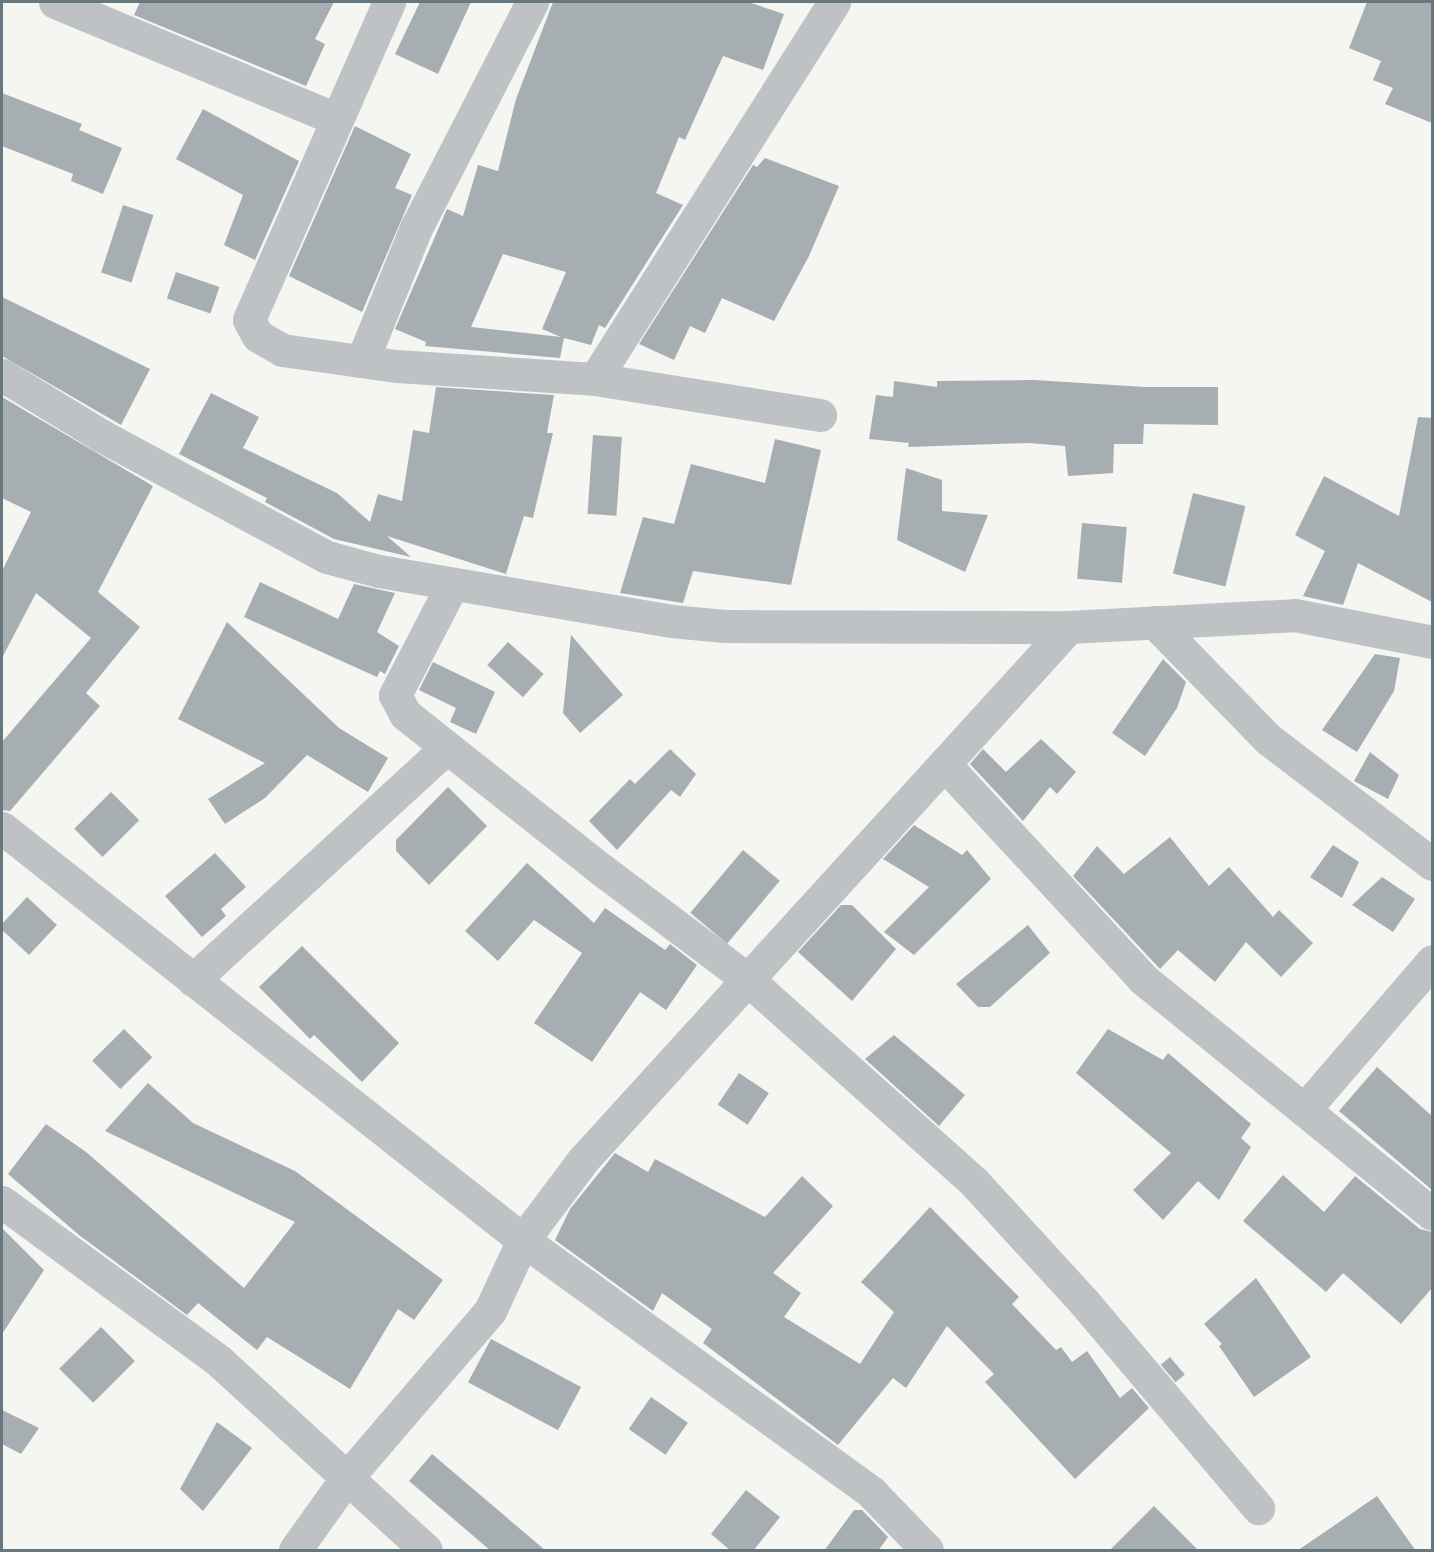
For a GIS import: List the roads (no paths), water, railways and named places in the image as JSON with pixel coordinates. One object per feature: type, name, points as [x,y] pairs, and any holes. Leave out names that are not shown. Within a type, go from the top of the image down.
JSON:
[{"type":"street","points":[[55,2],[336,119]]},
{"type":"street","points":[[389,2],[249,320],[258,336],[282,350],[362,361],[595,379],[820,415]]},
{"type":"street","points":[[362,361],[416,228],[532,2]]},
{"type":"street","points":[[595,379],[834,2]]},
{"type":"street","points":[[2,375],[102,436],[327,557],[452,585],[671,621],[725,626],[1069,627],[1295,615],[1432,642]]},
{"type":"street","points":[[452,585],[395,695],[405,714],[446,749],[746,978],[981,1189],[1084,1302],[1258,1508]]},
{"type":"street","points":[[1154,622],[1268,739],[1432,864]]},
{"type":"street","points":[[295,1551],[345,1480],[490,1311],[523,1240],[583,1160],[746,978],[946,766],[1069,627]]},
{"type":"street","points":[[193,980],[446,749]]},
{"type":"street","points":[[946,766],[1143,979],[1432,1214]]},
{"type":"street","points":[[2,828],[523,1240],[872,1493],[927,1551]]},
{"type":"street","points":[[1304,1110],[1432,961]]},
{"type":"street","points":[[2,1202],[219,1361],[345,1480],[426,1551]]}]
